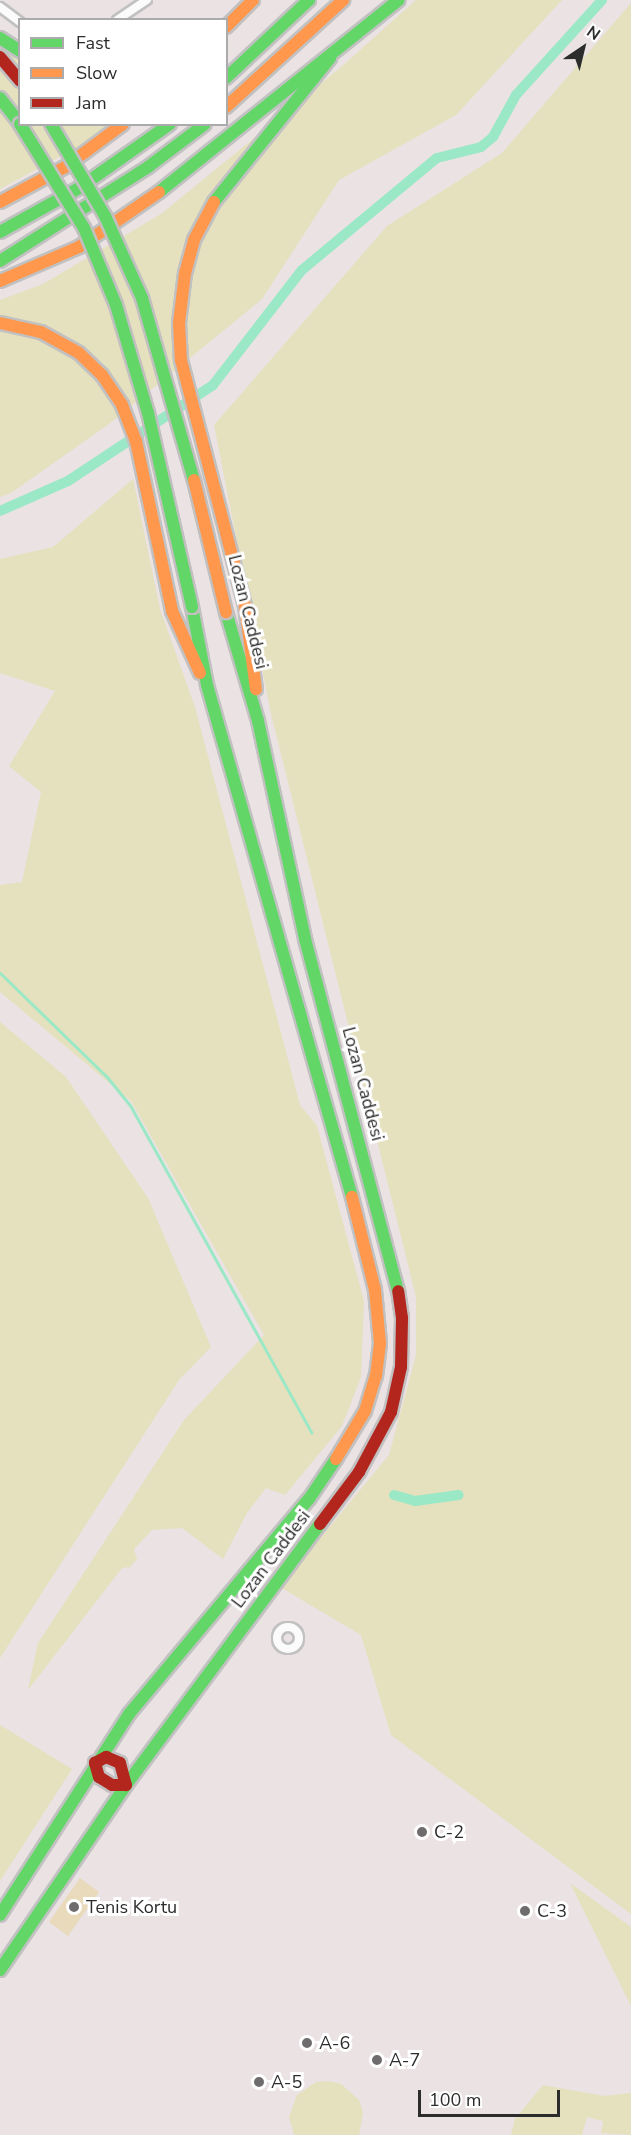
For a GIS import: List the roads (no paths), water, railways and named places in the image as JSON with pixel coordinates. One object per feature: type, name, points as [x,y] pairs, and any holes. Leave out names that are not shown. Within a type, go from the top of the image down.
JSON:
[{"type":"main road","points":[[228,25],[253,0]]},
{"type":"main road","points":[[228,76],[309,0]]},
{"type":"main road","points":[[228,105],[343,0]]},
{"type":"main road","points":[[373,22],[387,0]]},
{"type":"main road","points":[[0,281],[79,247],[139,208],[330,58],[399,0]]},
{"type":"main road","points":[[228,20],[240,13]]},
{"type":"main road","points":[[0,38],[18,50]]},
{"type":"main road","points":[[0,57],[18,79]]},
{"type":"main road","points":[[258,720],[245,606],[189,397],[179,323],[185,273],[201,223],[225,183],[330,58]]},
{"type":"main road","name":"Lozan Caddesi","points":[[0,98],[18,121]]},
{"type":"main road","name":"Lozan Caddesi","points":[[0,1915],[95,1763],[156,1681],[309,1499],[350,1438],[365,1411],[376,1376],[380,1343],[375,1290],[352,1196],[207,685],[192,607],[148,413],[116,305],[74,211],[21,126]]},
{"type":"main road","name":"Lozan Caddesi","points":[[0,1970],[186,1701],[327,1516],[374,1447],[391,1412],[401,1367],[402,1318],[397,1286],[305,939],[258,720],[226,612],[214,550],[142,298],[105,216],[52,126]]},
{"type":"main road","points":[[0,202],[64,167],[120,126]]},
{"type":"main road","points":[[0,232],[74,191],[167,126]]},
{"type":"main road","points":[[0,261],[88,207],[201,126]]},
{"type":"main road","points":[[0,323],[41,332],[79,353],[102,375],[122,405],[136,441],[172,611],[207,685]]},
{"type":"main road","points":[[106,1758],[115,1759],[123,1768],[126,1785],[105,1783],[95,1763],[106,1758]]},
{"type":"street","points":[[120,18],[147,0]]},
{"type":"street","points":[[0,7],[18,20]]},
{"type":"waterway","points":[[0,511],[68,481],[213,385],[302,270],[437,158],[481,147],[493,137],[516,95],[602,0]]},
{"type":"waterway","points":[[0,973],[107,1077],[131,1107],[311,1432]]},
{"type":"waterway","points":[[394,1495],[415,1501],[459,1495]]},
{"type":"place","name":"C-2","points":[[422,1832]]},
{"type":"place","name":"Tenis Kortu","points":[[74,1907]]},
{"type":"place","name":"C-3","points":[[525,1911]]},
{"type":"place","name":"A-6","points":[[307,2043]]},
{"type":"place","name":"A-7","points":[[377,2060]]},
{"type":"place","name":"A-5","points":[[259,2082]]}]
